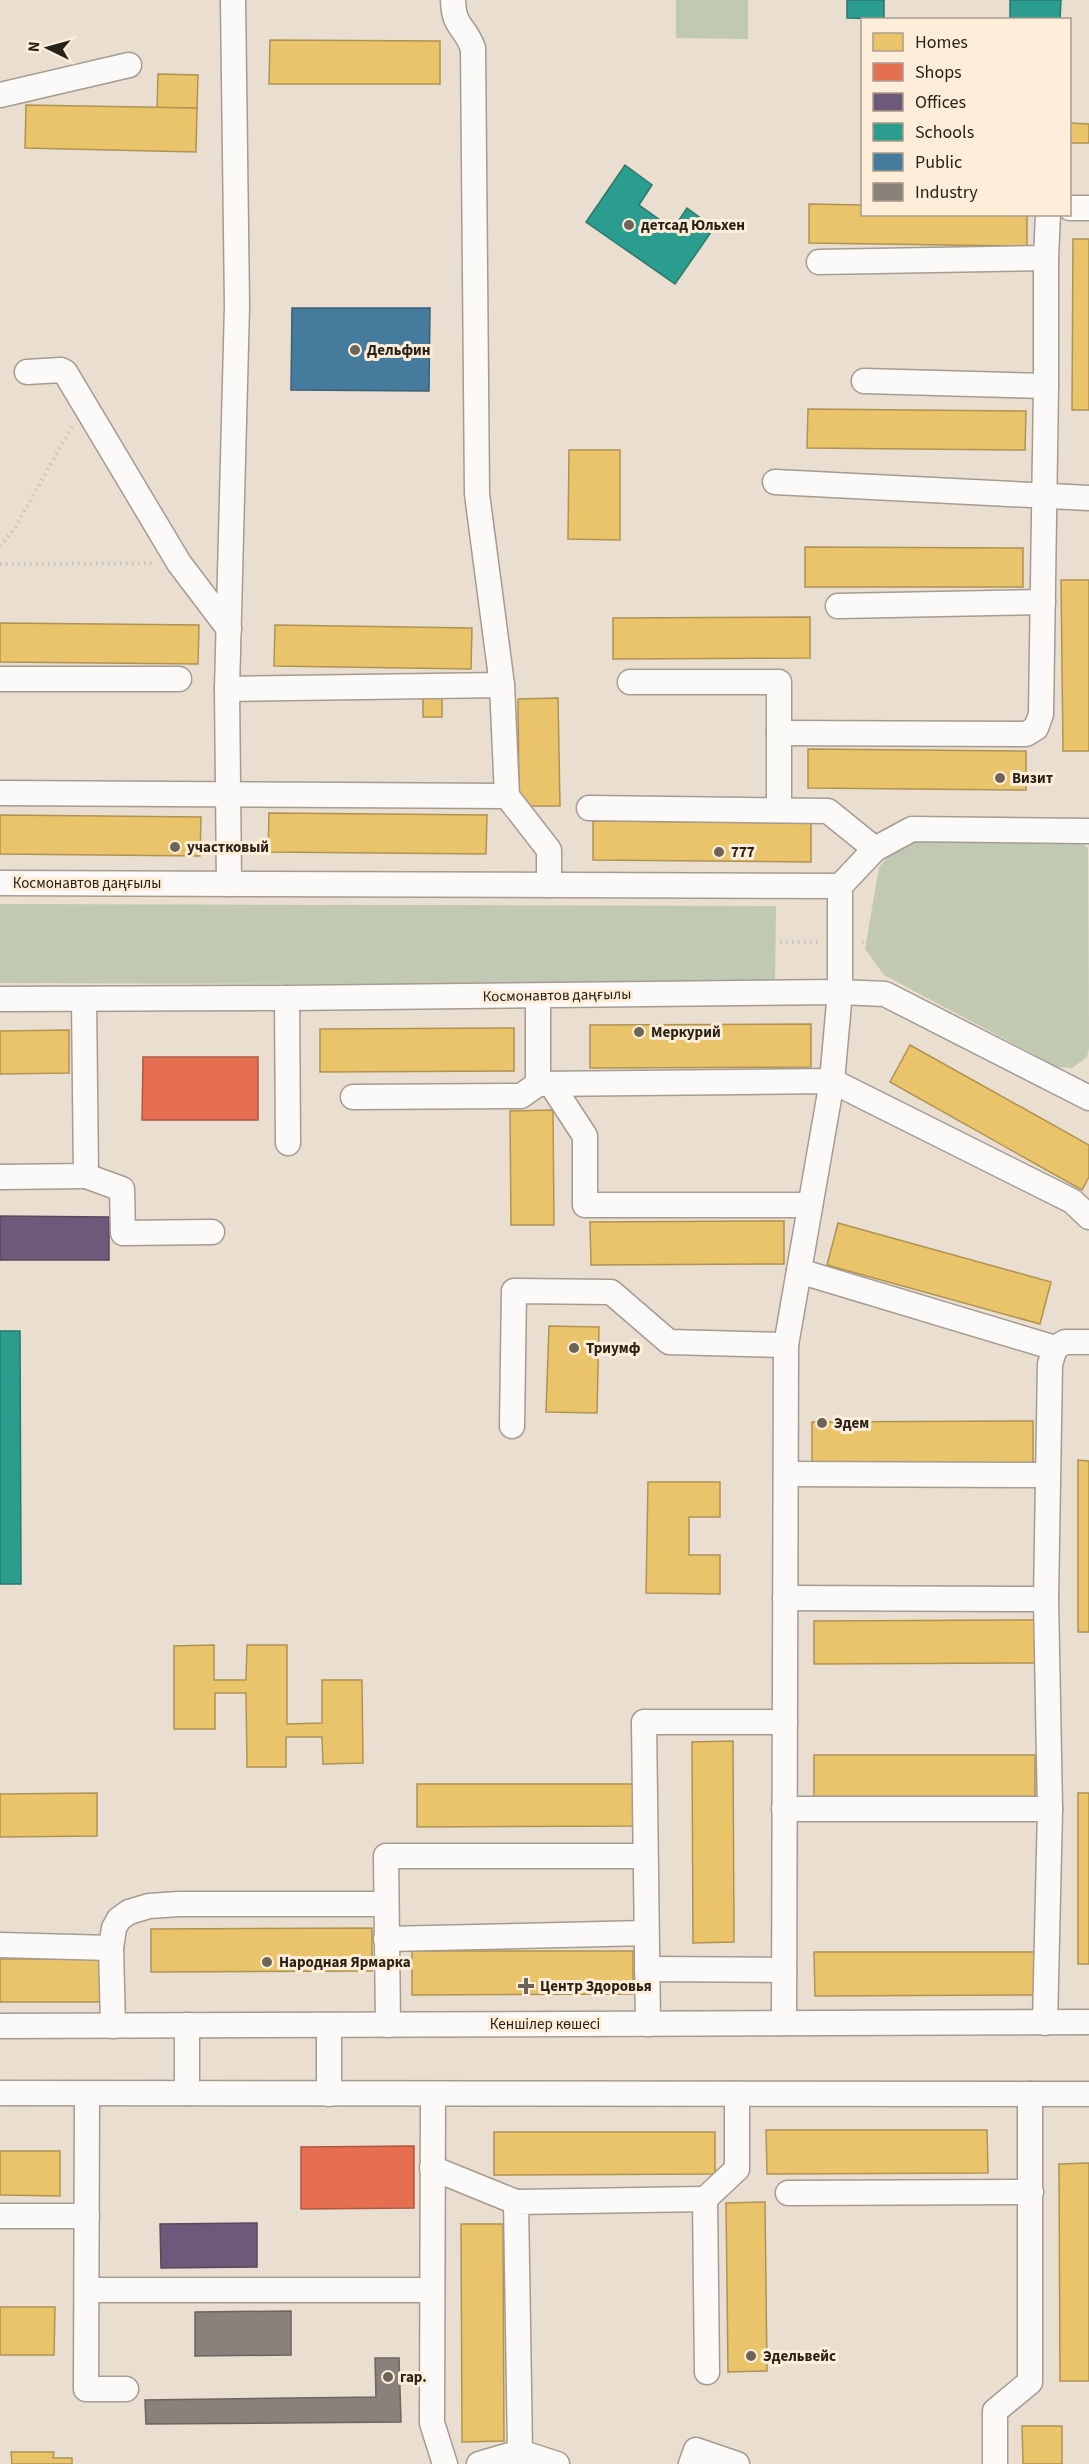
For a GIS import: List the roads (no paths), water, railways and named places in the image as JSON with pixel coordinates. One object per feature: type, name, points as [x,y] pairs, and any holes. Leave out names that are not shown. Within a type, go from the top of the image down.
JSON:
[{"type":"street","points":[[229,884],[227,689],[237,306],[232,0]]},
{"type":"street","points":[[453,0],[453,18],[468,37],[472,48],[475,147],[474,320],[477,494],[502,685],[507,796],[549,850],[549,885]]},
{"type":"street","points":[[0,95],[129,65]]},
{"type":"street","points":[[1071,207],[1089,208]]},
{"type":"street","points":[[779,733],[1026,734],[1036,728],[1041,714],[1046,494],[1048,216]]},
{"type":"street","points":[[819,262],[1046,258]]},
{"type":"street","points":[[27,372],[61,370],[65,372],[180,563],[229,629]]},
{"type":"street","points":[[864,381],[1046,386]]},
{"type":"street","points":[[775,482],[1046,494],[1089,498]]},
{"type":"street","points":[[838,606],[1043,602]]},
{"type":"street","points":[[0,679],[178,679]]},
{"type":"street","points":[[630,682],[779,682],[779,810]]},
{"type":"street","points":[[227,689],[502,685]]},
{"type":"street","points":[[0,794],[507,796]]},
{"type":"street","points":[[589,808],[828,811],[875,849]]},
{"type":"street","points":[[784,2023],[786,1346],[832,1081],[840,992],[840,886],[875,849],[912,830],[1089,831]]},
{"type":"street","name":"Космонавтов даңғылы","points":[[0,883],[840,886]]},
{"type":"street","name":"Космонавтов даңғылы","points":[[0,999],[840,992],[885,994],[1089,1098]]},
{"type":"street","points":[[538,996],[544,1084],[585,1136],[585,1205],[810,1205]]},
{"type":"street","points":[[287,998],[288,1143]]},
{"type":"street","points":[[84,1000],[86,1176]]},
{"type":"street","points":[[353,1097],[520,1096],[544,1084],[832,1081],[1072,1201],[1089,1217]]},
{"type":"street","points":[[0,1177],[86,1176],[122,1189],[123,1233],[212,1232]]},
{"type":"street","points":[[799,1272],[1054,1348],[1065,1342],[1089,1342]]},
{"type":"street","points":[[512,1426],[514,1291],[611,1292],[669,1342],[786,1346]]},
{"type":"street","points":[[1045,2023],[1050,1809],[1046,1475],[1050,1364],[1054,1348]]},
{"type":"street","points":[[786,1474],[1046,1475]]},
{"type":"street","points":[[785,1598],[1046,1599]]},
{"type":"street","points":[[648,2024],[644,1722],[785,1722]]},
{"type":"street","points":[[784,1809],[1050,1809]]},
{"type":"street","points":[[388,2025],[386,1856],[645,1856]]},
{"type":"street","points":[[113,2026],[111,1948],[114,1928],[119,1919],[129,1912],[149,1906],[179,1904],[386,1904]]},
{"type":"street","points":[[386,1939],[646,1933]]},
{"type":"street","points":[[0,1945],[111,1948]]},
{"type":"street","points":[[647,1969],[784,1970]]},
{"type":"street","name":"Кеншілер көшесі","points":[[0,2026],[1089,2022]]},
{"type":"street","points":[[187,2025],[187,2094]]},
{"type":"street","points":[[329,2025],[329,2094]]},
{"type":"street","points":[[0,2094],[1089,2094]]},
{"type":"street","points":[[87,2094],[87,2389],[126,2389]]},
{"type":"street","points":[[432,2094],[432,2423],[445,2464]]},
{"type":"street","points":[[432,2168],[516,2202],[705,2199],[737,2169],[737,2094]]},
{"type":"street","points":[[995,2464],[995,2411],[1030,2382],[1030,2094]]},
{"type":"street","points":[[788,2193],[1031,2192]]},
{"type":"street","points":[[705,2199],[707,2372]]},
{"type":"street","points":[[516,2202],[520,2452]]},
{"type":"street","points":[[0,2216],[87,2216]]},
{"type":"street","points":[[87,2290],[431,2289]]},
{"type":"street","points":[[692,2464],[696,2450],[737,2464]]},
{"type":"street","points":[[479,2464],[520,2452],[557,2464]]},
{"type":"place","name":"детсад Юльхен","points":[[629,225]]},
{"type":"place","name":"Дельфин","points":[[355,350]]},
{"type":"place","name":"Визит","points":[[1000,778]]},
{"type":"place","name":"участковый","points":[[175,847]]},
{"type":"place","name":"777","points":[[719,852]]},
{"type":"place","name":"Меркурий","points":[[639,1032]]},
{"type":"place","name":"Триумф","points":[[574,1348]]},
{"type":"place","name":"Эдем","points":[[822,1423]]},
{"type":"place","name":"Народная Ярмарка","points":[[267,1962]]},
{"type":"place","name":"Центр Здоровья","points":[[526,1986]]},
{"type":"place","name":"Эдельвейс","points":[[751,2356]]},
{"type":"place","name":"гар.","points":[[388,2377]]}]
